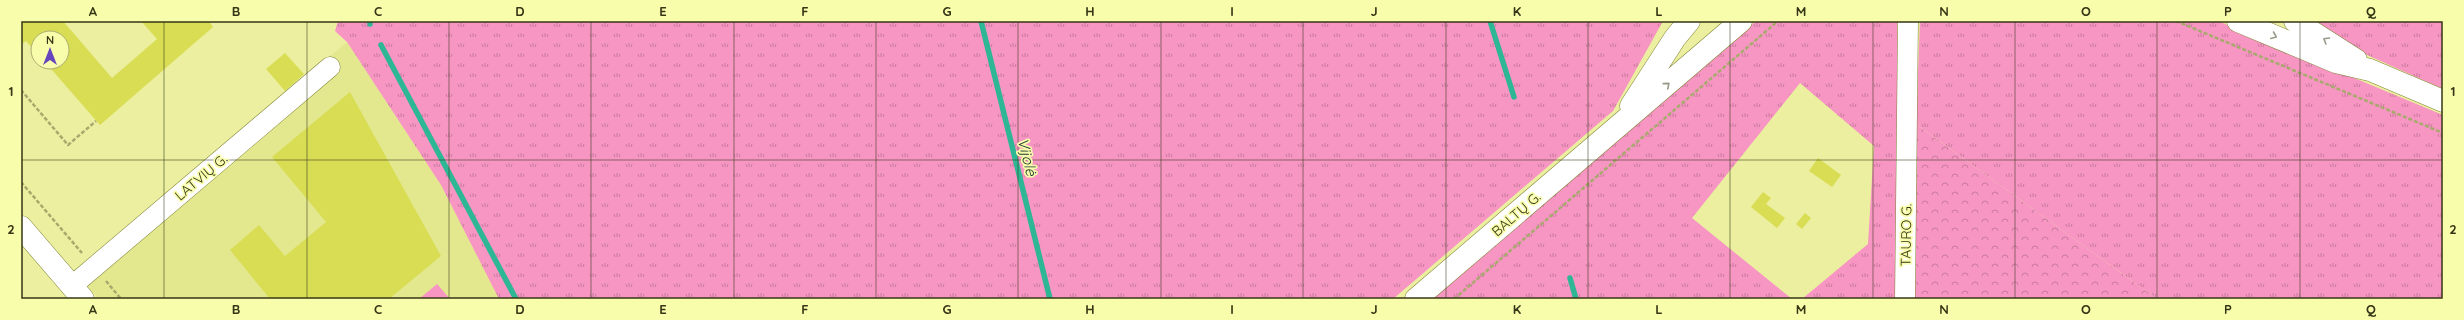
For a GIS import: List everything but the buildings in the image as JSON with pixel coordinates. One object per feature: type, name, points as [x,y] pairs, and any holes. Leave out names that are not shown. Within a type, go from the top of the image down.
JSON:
[{"type":"main road","name":"BALTŲ G.","points":[[1616,128],[1675,38],[1689,21]]},
{"type":"main road","name":"BALTŲ G.","points":[[1416,299],[1741,21]]},
{"type":"main road","points":[[2238,21],[2336,62],[2370,70],[2443,101]]},
{"type":"main road","points":[[2295,21],[2341,49],[2370,70]]},
{"type":"main road","points":[[21,227],[78,293]]},
{"type":"street","name":"TAURO G.","points":[[1905,299],[1908,21]]},
{"type":"street","name":"LATVIŲ G.","points":[[78,293],[94,268],[330,67]]},
{"type":"path","points":[[1454,299],[1778,21]]},
{"type":"path","points":[[2176,21],[2443,133]]},
{"type":"path","points":[[21,90],[68,145],[96,121]]},
{"type":"path","points":[[21,182],[121,299]]},
{"type":"shaded area","points":[[347,42],[441,185],[499,299],[99,299],[74,271]]},
{"type":"green space","points":[[338,21],[1663,21],[1613,111],[1393,299],[499,299],[441,185],[347,42],[335,31]]},
{"type":"green space","points":[[1756,21],[1897,21],[1900,85],[1897,299],[1802,299],[1868,244],[1874,146],[1800,83],[1692,218],[1792,299],[1432,299]]},
{"type":"green space","points":[[1920,21],[2218,21],[2443,115],[2443,299],[2157,299],[1916,124]]},
{"type":"green space","points":[[2308,21],[2443,21],[2443,89],[2356,50]]},
{"type":"green space","points":[[1916,124],[2157,299],[1914,299]]},
{"type":"green space","points":[[437,284],[450,299],[419,299]]},
{"type":"waterway","name":"Vijolė","points":[[981,21],[1050,299]]},
{"type":"waterway","points":[[1490,21],[1514,97]]},
{"type":"waterway","points":[[381,45],[516,299]]},
{"type":"waterway","points":[[1570,278],[1576,299]]}]
